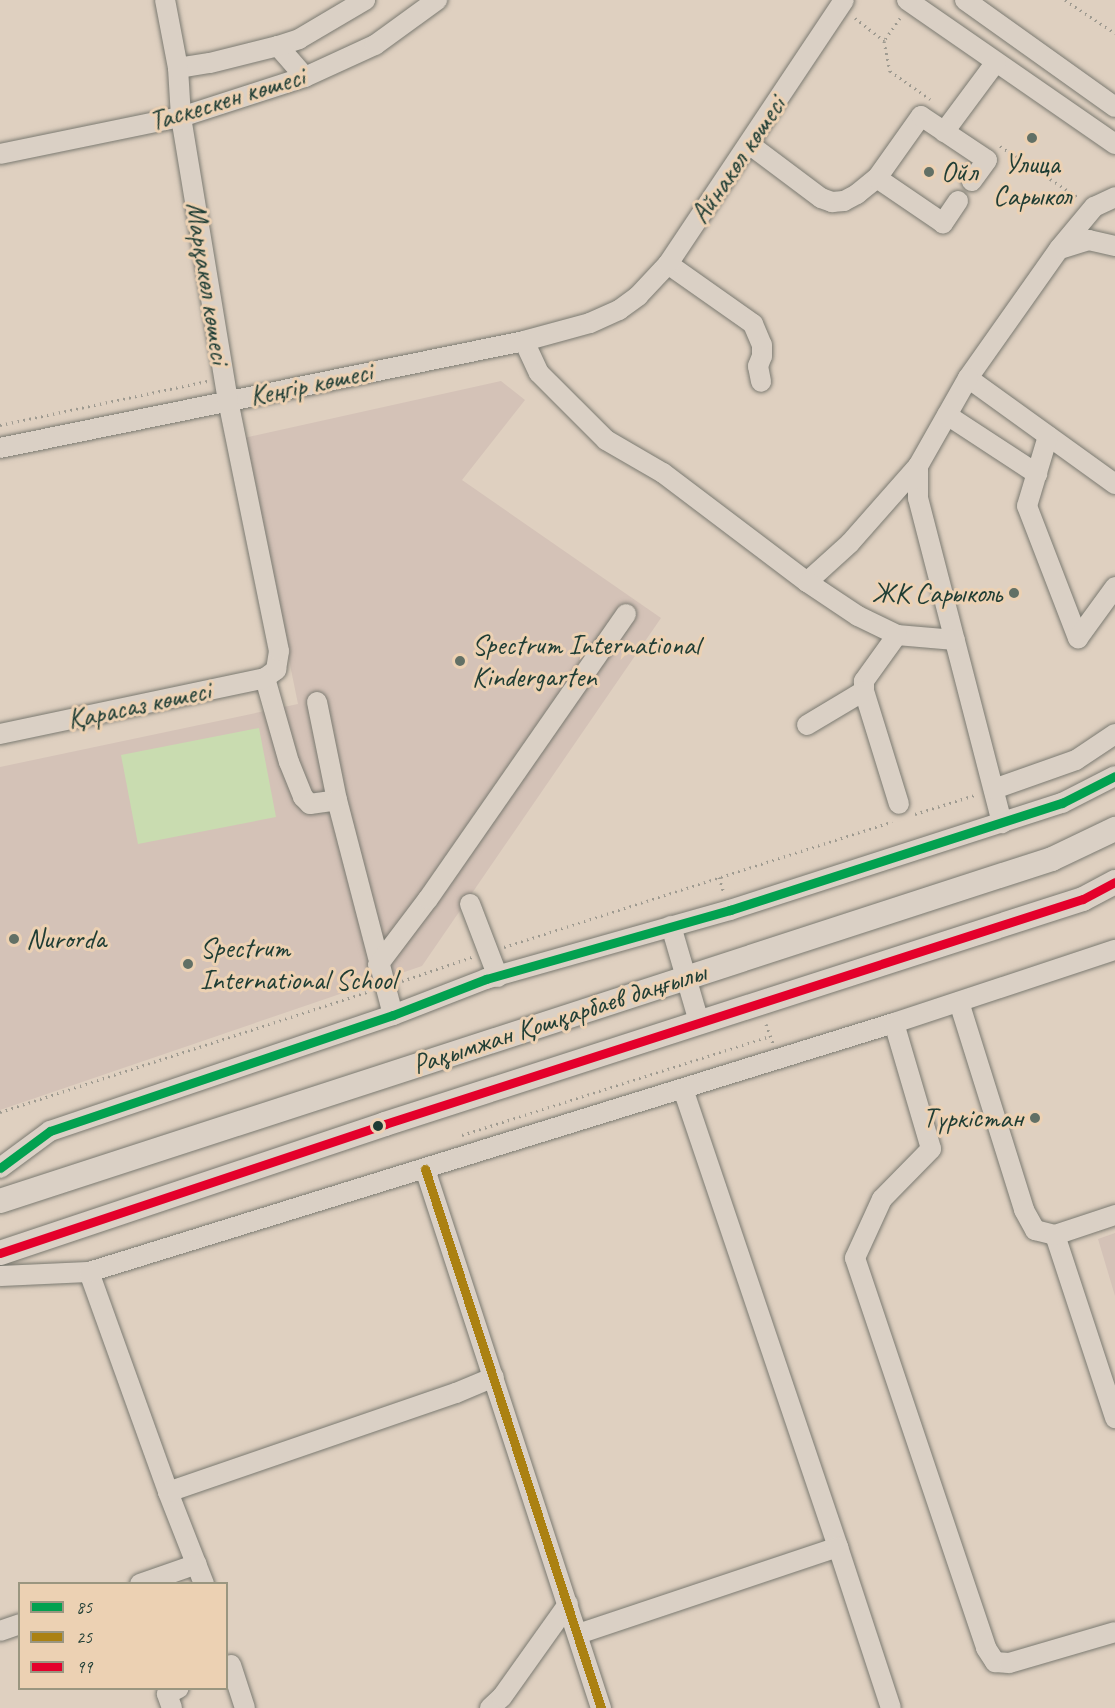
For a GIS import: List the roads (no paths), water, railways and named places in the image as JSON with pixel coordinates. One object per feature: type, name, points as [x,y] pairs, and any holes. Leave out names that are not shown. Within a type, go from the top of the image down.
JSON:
[{"type":"main road","name":"Рақымжан Қошқарбаев даңғылы","points":[[0,1201],[1052,859],[1115,829]]},
{"type":"main road","points":[[0,1253],[1083,898],[1115,882]]},
{"type":"street","name":"Марқакөл көшесі","points":[[165,0],[177,68],[181,117],[228,401],[279,651],[270,674],[289,762],[303,796],[310,804],[318,805],[337,800]]},
{"type":"street","points":[[177,68],[210,63],[299,39],[365,0]]},
{"type":"street","name":"Таскескен көшесі","points":[[0,154],[181,117],[305,77],[375,45],[437,0]]},
{"type":"street","points":[[965,0],[1115,107]]},
{"type":"street","points":[[980,0],[1068,61],[1095,93]]},
{"type":"street","points":[[909,1],[1115,144]]},
{"type":"street","name":"Айнакөл көшесі","points":[[619,310],[638,296],[668,264],[842,4]]},
{"type":"street","points":[[278,46],[305,77]]},
{"type":"street","points":[[944,132],[996,62]]},
{"type":"street","points":[[749,144],[821,198],[832,202],[844,201],[877,178],[921,116],[987,160],[972,181]]},
{"type":"street","points":[[877,178],[943,222],[958,201]]},
{"type":"street","points":[[807,582],[850,543],[918,466],[968,378],[1059,249],[1094,207],[1115,196]]},
{"type":"street","points":[[1059,249],[1089,240],[1115,246]]},
{"type":"street","points":[[668,264],[753,324],[762,345],[758,366],[761,382]]},
{"type":"street","name":"Кеңгір көшесі","points":[[0,448],[524,341],[590,323],[619,310]]},
{"type":"street","points":[[524,341],[539,374],[606,440],[663,473],[807,582],[858,616],[897,635],[955,640]]},
{"type":"street","points":[[968,378],[1115,484]]},
{"type":"street","points":[[947,415],[1036,474]]},
{"type":"street","points":[[1048,436],[1027,506],[1078,638],[1115,587]]},
{"type":"street","points":[[918,466],[918,498],[1002,823]]},
{"type":"street","points":[[378,965],[428,899],[626,614]]},
{"type":"street","points":[[897,635],[864,681],[864,691],[899,804]]},
{"type":"street","name":"Қарасаз көшесі","points":[[0,734],[270,674]]},
{"type":"street","points":[[807,725],[864,691]]},
{"type":"street","points":[[317,702],[337,800],[378,965],[393,1015]]},
{"type":"street","points":[[994,789],[1076,760],[1115,734]]},
{"type":"street","points":[[0,1168],[50,1131],[393,1015],[486,979],[671,926],[1062,803],[1115,776]]},
{"type":"street","points":[[470,904],[498,977]]},
{"type":"street","points":[[671,926],[699,1022]]},
{"type":"street","points":[[0,1276],[89,1272],[894,1023],[1115,950]]},
{"type":"street","points":[[959,1002],[1024,1210],[1035,1230],[1055,1235],[1115,1215]]},
{"type":"street","points":[[894,1023],[931,1149],[882,1199],[855,1258],[986,1648],[995,1662],[1009,1663],[1115,1632]]},
{"type":"street","points":[[683,1089],[891,1708]]},
{"type":"street","points":[[424,1169],[601,1708]]},
{"type":"street","points":[[1055,1235],[1115,1418]]},
{"type":"street","points":[[89,1272],[168,1492],[203,1582]]},
{"type":"street","points":[[168,1492],[456,1393],[494,1377]]},
{"type":"street","points":[[578,1634],[838,1547]]},
{"type":"street","points":[[146,1582],[197,1564]]},
{"type":"street","points":[[490,1708],[502,1697],[568,1604]]},
{"type":"street","points":[[0,1631],[18,1625]]},
{"type":"street","points":[[228,1661],[246,1708]]},
{"type":"street","points":[[172,1708],[167,1694],[177,1690]]},
{"type":"place","name":"Улица Сарыкол","points":[[1032,138]]},
{"type":"place","name":"Ойл","points":[[929,172]]},
{"type":"place","name":"ЖК Сарыколь","points":[[1014,593]]},
{"type":"place","name":"Spectrum International Kindergarten","points":[[460,661]]},
{"type":"place","name":"Nurorda","points":[[14,939]]},
{"type":"place","name":"Spectrum International School","points":[[188,964]]},
{"type":"place","name":"Түркістан","points":[[1035,1118]]}]
